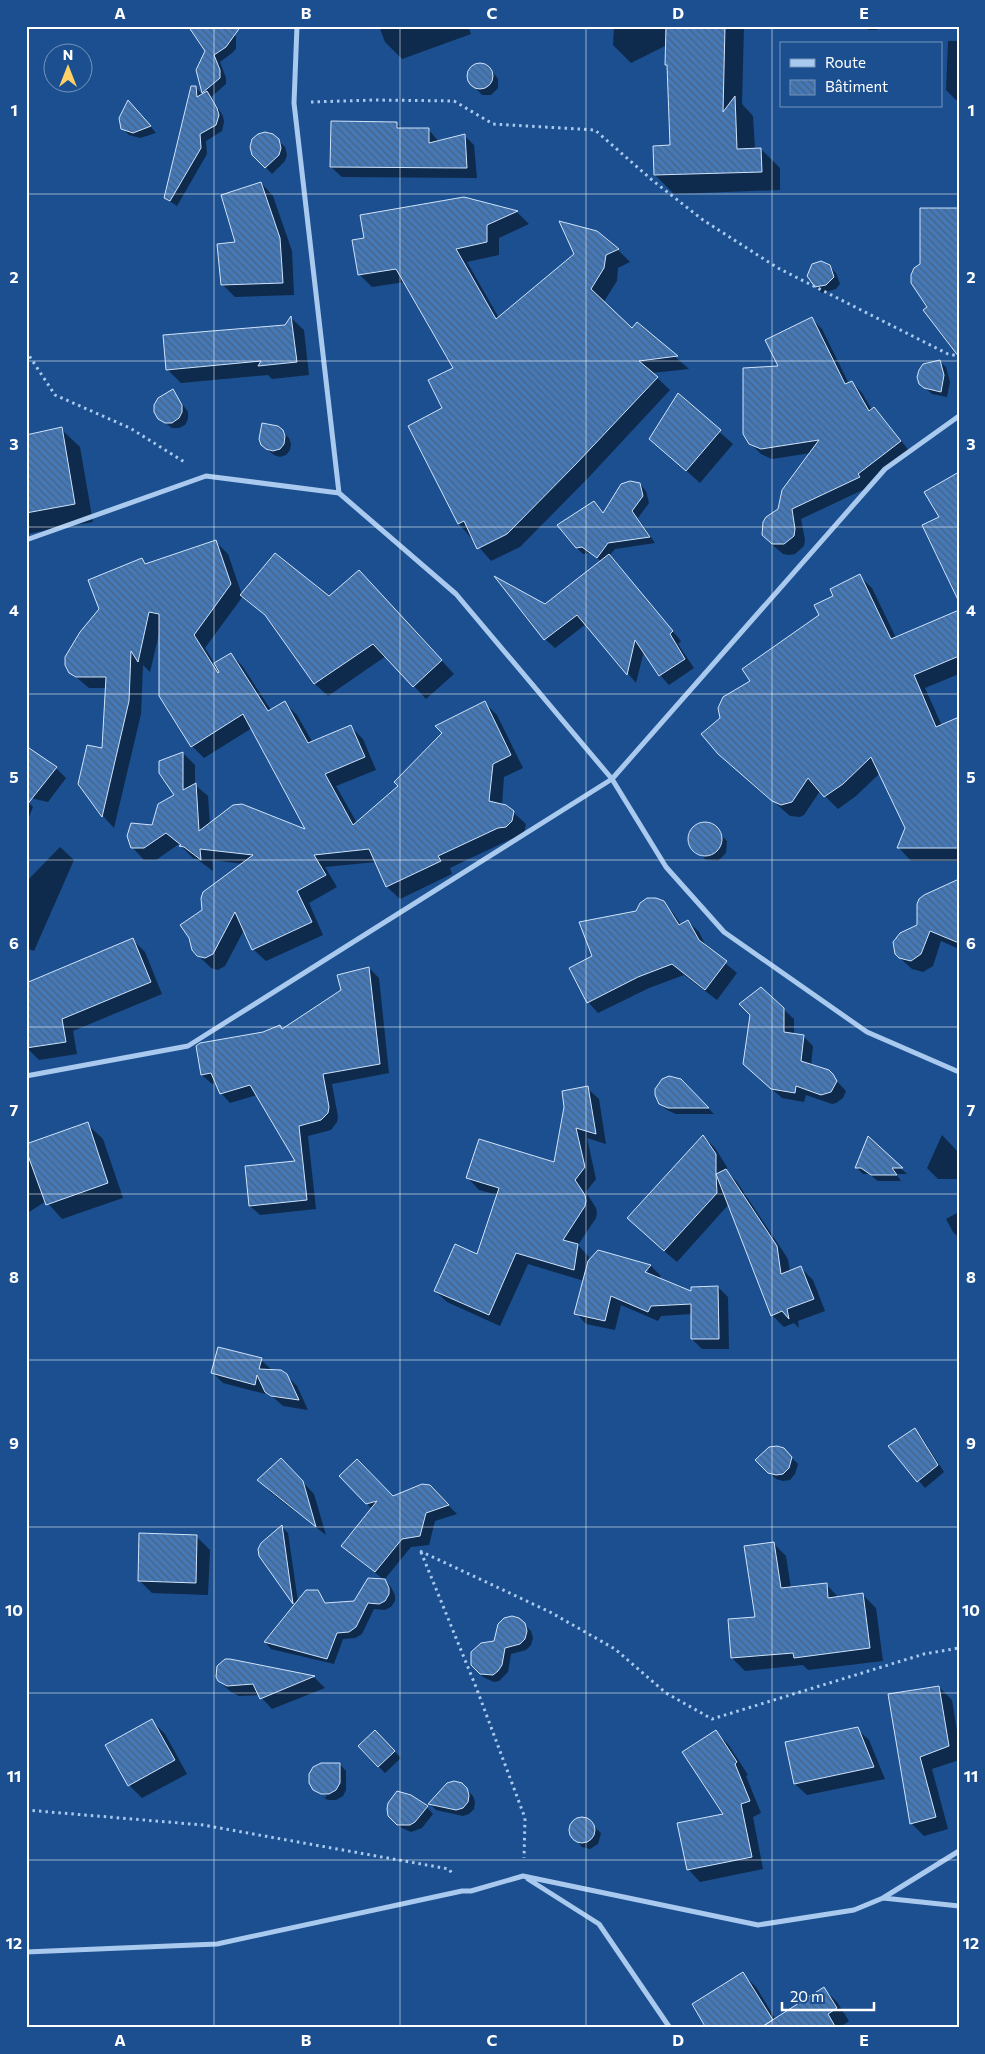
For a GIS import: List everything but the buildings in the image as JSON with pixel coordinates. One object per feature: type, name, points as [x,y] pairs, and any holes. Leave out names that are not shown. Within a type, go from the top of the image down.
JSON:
[{"type":"street","points":[[296,26],[294,103],[339,493]]},
{"type":"street","points":[[26,1076],[188,1046],[612,779],[885,469],[959,416]]},
{"type":"street","points":[[26,540],[206,476],[339,493],[456,594],[612,779],[666,867],[724,932],[867,1032],[959,1072]]},
{"type":"street","points":[[26,1952],[217,1944],[462,1891],[471,1891],[523,1876],[758,1925],[854,1910],[883,1898],[959,1851]]},
{"type":"street","points":[[523,1876],[599,1924],[670,2028]]},
{"type":"street","points":[[883,1898],[959,1906]]},
{"type":"path","points":[[294,103],[375,100],[454,101],[493,124],[595,130],[652,180],[703,220],[778,268],[948,354],[959,356]]},
{"type":"path","points":[[26,352],[55,395],[130,428],[206,476]]},
{"type":"path","points":[[523,1876],[525,1818],[476,1686],[420,1551],[550,1612],[615,1649],[666,1693],[712,1719],[924,1654],[959,1648]]},
{"type":"path","points":[[26,1810],[203,1825],[449,1868],[462,1891]]}]
